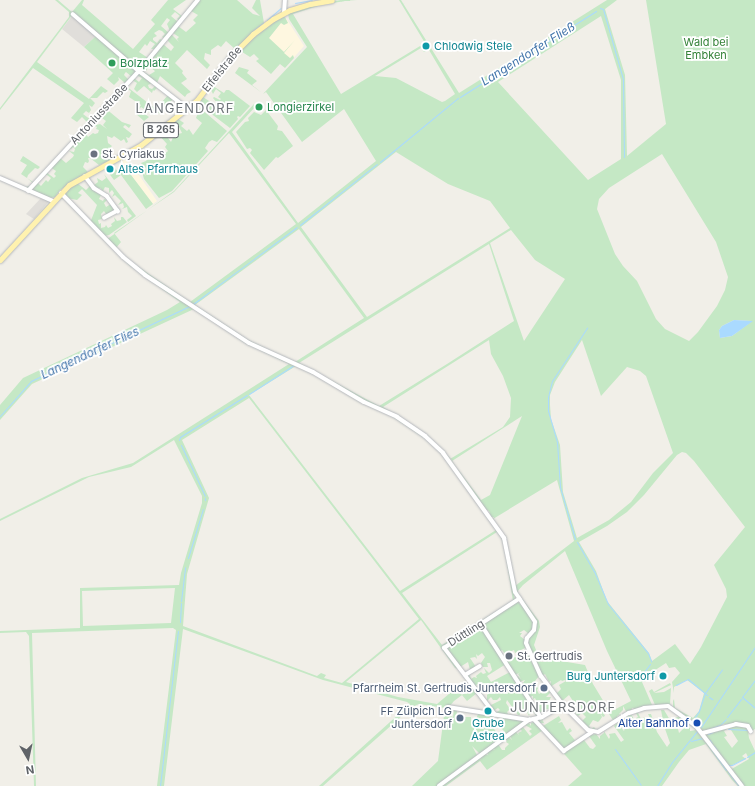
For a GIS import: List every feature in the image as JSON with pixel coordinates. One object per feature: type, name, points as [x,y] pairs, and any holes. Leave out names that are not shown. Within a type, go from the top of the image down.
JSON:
[{"type":"main road","name":"Eifelstraße","points":[[61,193],[70,184],[141,145],[187,108],[205,92],[222,66],[241,45],[268,22],[284,13],[310,4],[332,0]]},
{"type":"main road","name":"B 265","points":[[0,260],[61,193]]},
{"type":"street","name":"Antoniusstraße","points":[[28,191],[139,71],[198,0]]},
{"type":"street","points":[[284,13],[285,0]]},
{"type":"street","points":[[73,14],[139,71],[187,108]]},
{"type":"street","points":[[84,176],[94,188],[107,196],[118,211],[105,218]]},
{"type":"street","points":[[0,178],[54,201]]},
{"type":"street","points":[[61,193],[123,257],[145,275],[244,340],[320,375],[364,402],[397,417],[430,441],[450,460],[503,537],[513,585],[518,599],[531,614],[535,623],[534,630],[526,639],[527,647],[542,679],[564,705],[592,732]]},
{"type":"street","name":"Düttling","points":[[495,715],[444,650],[444,647],[518,599]]},
{"type":"street","points":[[481,624],[541,717]]},
{"type":"street","points":[[464,675],[480,666]]},
{"type":"street","points":[[448,707],[529,720],[541,717],[564,705]]},
{"type":"street","points":[[534,719],[564,751],[592,732],[600,731],[631,712],[646,707],[664,705],[671,707],[693,722],[703,733],[742,786]]},
{"type":"street","points":[[439,786],[529,720]]},
{"type":"street","points":[[703,733],[736,724],[746,726],[751,730]]},
{"type":"shaded area","points":[[72,16],[96,36],[84,47],[62,29]]},
{"type":"shaded area","points":[[286,18],[304,46],[290,62],[260,33]]},
{"type":"shaded area","points":[[124,157],[130,166],[132,165],[157,201],[153,204],[121,162],[120,160]]},
{"type":"shaded area","points":[[41,198],[49,201],[34,219],[26,214]]},
{"type":"green space","points":[[55,0],[58,0],[72,12],[82,0],[84,0],[82,5],[133,49],[155,24],[151,20],[168,0],[186,0],[173,9],[182,16],[179,20],[177,19],[180,16],[175,12],[171,16],[178,22],[170,31],[167,24],[170,20],[167,18],[161,26],[169,33],[164,38],[162,37],[165,34],[162,31],[159,30],[154,33],[157,36],[153,38],[153,40],[157,43],[160,39],[162,40],[158,46],[151,49],[155,44],[150,41],[147,46],[145,44],[139,52],[148,58],[140,69],[138,69],[73,14],[37,62],[89,99],[101,86],[108,91],[105,93],[103,92],[97,98],[90,98],[95,103],[92,107],[89,105],[91,110],[89,113],[86,111],[83,114],[91,120],[86,125],[87,122],[82,117],[77,122],[71,118],[84,103],[33,68],[0,110],[69,17],[69,12]]},
{"type":"green space","points":[[199,0],[237,0],[253,14],[260,16],[252,8],[256,0],[260,0],[264,23],[235,49],[226,41],[221,47],[218,45],[211,50],[211,55],[205,53],[204,59],[210,65],[207,69],[187,50],[175,63],[183,71],[182,73],[187,79],[181,83],[191,92],[185,97],[160,76],[157,83],[141,70],[145,66],[148,68],[146,71],[143,70],[144,72],[149,75],[154,72],[155,71],[146,64],[148,61],[156,67],[155,65],[158,63],[152,57],[163,44],[171,51],[174,47],[168,41],[168,38],[171,34],[179,42],[177,39],[179,37],[173,33],[178,26],[186,32],[196,23],[193,20],[198,15],[191,11]]},
{"type":"green space","name":"Wald bei Embken","points":[[341,0],[351,0],[321,5],[293,14],[341,94],[425,43],[399,0],[401,0],[459,93],[607,0],[617,0],[605,9],[625,75],[627,156],[666,124],[646,0],[755,0],[755,729],[752,731],[750,727],[743,724],[724,724],[708,731],[702,731],[699,725],[701,723],[697,722],[698,719],[696,718],[691,720],[673,707],[673,701],[674,699],[675,708],[693,718],[699,711],[704,693],[687,680],[674,687],[674,693],[672,682],[680,673],[675,667],[669,668],[666,663],[646,676],[648,681],[642,682],[652,705],[635,709],[632,708],[631,711],[627,713],[623,706],[623,710],[619,714],[620,715],[617,716],[618,718],[621,717],[614,722],[606,709],[603,712],[605,716],[603,717],[600,713],[602,717],[600,720],[598,722],[593,720],[589,726],[591,729],[594,727],[597,731],[590,729],[582,721],[586,717],[582,713],[578,716],[571,709],[577,705],[575,702],[570,707],[567,706],[573,701],[569,695],[562,701],[556,694],[561,689],[559,685],[566,681],[565,680],[561,680],[550,687],[551,681],[549,682],[545,674],[542,676],[527,642],[534,631],[536,623],[516,593],[505,539],[492,520],[494,517],[491,517],[489,511],[485,509],[456,467],[481,500],[490,495],[522,416],[452,461],[451,459],[503,427],[510,417],[511,398],[503,376],[491,354],[489,340],[383,407],[397,416],[366,401],[295,362],[364,318],[299,229],[195,305],[248,340],[293,361],[264,350],[238,336],[138,270],[106,240],[115,234],[121,242],[116,248],[127,259],[190,302],[296,224],[229,133],[174,192],[147,210],[174,191],[254,104],[261,104],[262,110],[257,111],[255,107],[232,132],[298,223],[376,161],[344,109],[302,142],[266,92],[263,94],[307,47],[289,19],[288,14],[310,5]],"holes":[[[601,16],[621,80],[621,159],[588,180],[498,82]],[[421,48],[424,52],[429,50],[455,94],[442,102],[396,78],[375,76]],[[396,152],[448,184],[490,201],[510,228],[367,317],[301,227]],[[662,154],[716,242],[728,277],[725,290],[717,306],[698,332],[689,341],[665,329],[656,319],[637,281],[623,266],[615,254],[597,209],[599,199],[609,188]],[[511,230],[535,260],[565,279],[524,341],[490,243]],[[489,244],[514,321],[379,406],[299,363]],[[734,320],[752,321],[732,336],[720,338],[719,330],[722,326]],[[582,340],[601,396],[627,367],[640,371],[646,376],[673,453],[653,473],[631,502],[609,520],[577,538],[563,492],[560,445],[551,419],[550,395],[555,382]],[[682,452],[686,453],[694,461],[745,527],[714,565],[726,589],[727,597],[701,647],[690,664],[675,644],[652,661],[649,653],[607,601],[596,571],[579,542],[607,526],[627,512],[644,495],[677,455]],[[557,480],[574,541],[515,586],[505,539],[493,519]],[[565,551],[607,651],[631,701],[610,712],[593,684],[585,665],[555,660],[541,662],[534,645],[540,627],[539,621],[517,592],[523,585]]]},
{"type":"green space","points":[[281,17],[285,17],[288,23],[284,25],[281,23],[269,38],[284,52],[295,40],[284,53],[290,58],[293,55],[294,58],[285,68],[280,64],[271,74],[256,61],[259,59],[254,54],[250,57],[239,50],[271,23]]},
{"type":"green space","points":[[96,36],[136,70],[132,77],[126,72],[125,73],[124,75],[129,80],[125,83],[118,77],[119,80],[114,85],[107,79],[113,73],[84,47]]},
{"type":"green space","points":[[239,67],[249,70],[247,73],[257,81],[252,85],[262,93],[235,73]]},
{"type":"green space","points":[[139,74],[152,83],[148,85],[149,88],[152,89],[155,86],[157,88],[154,91],[153,90],[152,93],[144,86],[137,92],[134,89],[137,83],[132,80],[134,78],[139,82],[142,78],[136,75]]},
{"type":"green space","points":[[126,86],[156,109],[168,95],[173,99],[167,106],[169,107],[160,114],[156,111],[153,115],[141,107],[139,110],[149,117],[144,121],[135,113],[141,105],[129,97],[131,91],[124,89]]},
{"type":"green space","points":[[213,86],[224,93],[226,90],[229,90],[250,106],[240,117],[237,117],[238,119],[230,128],[197,103],[203,97],[215,105],[217,103],[213,98],[214,97],[220,100],[221,99],[218,97],[221,93],[216,89],[213,94],[211,90]]},
{"type":"green space","points":[[105,108],[122,122],[131,125],[129,128],[125,125],[123,127],[132,134],[129,138],[126,137],[128,142],[126,143],[124,139],[121,141],[114,136],[112,138],[107,136],[108,143],[112,146],[108,150],[110,152],[109,156],[105,157],[107,160],[110,158],[111,160],[99,165],[88,158],[88,163],[85,162],[83,167],[88,172],[60,190],[55,197],[50,198],[31,190],[40,179],[38,183],[41,186],[46,180],[48,182],[51,178],[47,175],[43,175],[46,172],[54,178],[56,176],[54,174],[56,171],[50,167],[59,157],[66,163],[73,157],[74,155],[69,151],[74,152],[75,149],[73,147],[71,149],[69,147],[84,131],[88,137],[93,133],[98,133],[99,130],[96,129],[97,127],[91,124],[95,120],[97,122],[94,123],[96,125],[100,124],[107,129],[103,125],[106,121],[102,118],[100,120],[97,118]]},
{"type":"green space","points":[[200,108],[227,131],[217,142],[212,140],[209,142],[205,148],[208,151],[172,191],[159,198],[144,179],[142,172],[146,176],[144,172],[146,169],[141,163],[146,161],[150,156],[154,160],[156,158],[151,152],[151,149],[163,155],[168,151],[165,147],[167,144],[158,134],[163,131],[171,142],[174,135],[170,132],[168,135],[165,130],[169,128],[178,137],[178,134],[182,133],[179,127],[177,126],[173,130],[170,126],[178,119],[184,123],[181,126],[187,131],[189,129],[193,135],[202,123],[196,118]]},
{"type":"green space","points":[[266,110],[278,126],[277,130],[282,131],[293,146],[278,158],[276,157],[264,170],[250,153],[252,150],[250,148],[247,149],[236,132],[245,122],[249,121],[248,118],[254,112],[261,115]]},
{"type":"green space","points":[[23,156],[40,167],[38,169],[35,168],[27,178],[21,174],[27,165],[20,161]]},
{"type":"green space","points":[[125,167],[153,204],[146,209],[121,175],[114,180],[108,172],[115,168],[118,172]]},
{"type":"green space","points":[[104,174],[136,216],[128,222],[127,220],[132,216],[128,212],[127,207],[122,209],[124,207],[123,203],[118,205],[121,201],[115,195],[112,197],[114,193],[112,190],[109,193],[109,188],[105,187],[103,191],[100,188],[98,189],[91,183],[94,185],[98,182],[97,178],[102,181],[106,178]]},
{"type":"green space","points":[[0,177],[25,187],[30,186],[28,189]]},
{"type":"green space","points":[[77,183],[86,190],[90,186],[88,183],[94,191],[101,195],[99,199],[103,201],[104,199],[107,200],[104,203],[106,207],[111,204],[115,209],[110,214],[106,214],[104,211],[101,214],[102,219],[98,220],[99,224],[101,223],[101,228],[105,227],[106,225],[108,228],[112,226],[111,224],[115,221],[114,217],[117,221],[121,220],[121,217],[123,217],[127,222],[109,235],[104,236],[90,223],[97,205],[82,189],[78,193],[82,195],[77,200],[67,198],[64,192]]},
{"type":"green space","points":[[58,198],[63,198],[57,201],[0,264]]},
{"type":"green space","points":[[63,198],[134,269],[130,266]]},
{"type":"green space","points":[[136,270],[194,309],[32,384],[0,420],[0,405],[23,378],[167,310],[180,302]]},
{"type":"green space","points":[[230,333],[245,342],[289,362],[290,364],[297,365],[317,374],[363,402],[396,417],[424,436],[430,442],[390,415],[363,403],[321,378],[296,366],[249,395],[400,591],[496,530],[467,487],[500,533],[505,546],[515,600],[513,603],[444,646],[443,650],[458,669],[455,668],[421,620],[346,682],[398,697],[437,704],[456,688],[462,695],[448,708],[451,709],[450,716],[453,717],[454,710],[457,710],[456,721],[461,723],[463,715],[465,717],[471,717],[471,720],[475,722],[478,714],[494,716],[491,717],[489,725],[492,726],[501,739],[480,754],[472,746],[477,755],[437,786],[412,786],[438,761],[445,708],[419,704],[412,707],[323,786],[319,786],[410,704],[323,680],[183,629],[164,786],[157,786],[176,630],[173,628],[32,633],[36,786],[34,786],[29,636],[26,632],[0,633],[0,631],[80,628],[80,588],[179,585],[181,573],[202,503],[202,496],[174,440],[131,467],[89,477],[0,521],[0,519],[82,478],[133,463],[289,364],[245,343]],"holes":[[[249,398],[419,619],[342,683],[324,678],[326,675],[321,673],[317,676],[183,626],[187,574],[209,498],[182,440]],[[497,532],[501,537],[504,545],[513,601],[442,645],[402,593]],[[175,588],[171,623],[83,626],[82,591]]]},
{"type":"green space","points":[[398,416],[428,436],[439,448],[428,437]]},
{"type":"green space","points":[[518,602],[532,618],[534,626],[529,634],[524,630],[519,633],[522,633],[520,636],[525,640],[525,648],[515,653],[514,650],[505,654],[502,650],[499,652],[483,624]]},
{"type":"green space","points":[[478,626],[481,626],[506,664],[487,676],[491,682],[510,672],[518,684],[510,687],[512,693],[521,690],[538,715],[536,716],[534,712],[530,713],[529,716],[525,708],[525,712],[519,709],[520,715],[518,715],[507,700],[506,703],[510,709],[507,712],[508,714],[495,713],[500,710],[498,708],[493,711],[489,706],[501,700],[500,697],[497,700],[493,700],[491,697],[487,701],[487,695],[489,693],[485,690],[485,685],[483,686],[480,682],[476,685],[477,690],[467,677],[469,674],[471,679],[474,677],[477,678],[476,676],[481,672],[483,674],[486,673],[484,668],[489,673],[492,670],[490,663],[487,663],[488,667],[483,667],[481,663],[485,657],[482,653],[478,656],[476,654],[477,659],[475,657],[470,658],[476,667],[467,673],[470,670],[468,662],[460,667],[446,651],[445,646]]},
{"type":"green space","points":[[525,649],[539,676],[535,681],[539,694],[547,689],[541,694],[547,691],[551,692],[546,697],[551,697],[549,701],[551,703],[549,706],[551,707],[557,702],[558,703],[556,707],[551,710],[547,709],[539,713],[535,704],[535,698],[533,699],[533,696],[529,697],[526,692],[527,690],[523,688],[525,687],[523,683],[525,680],[519,682],[517,677],[518,676],[521,679],[518,674],[521,672],[515,675],[505,659],[516,657]]},
{"type":"green space","points":[[670,683],[671,685],[654,693],[664,692],[671,688],[670,704],[655,705],[649,691],[652,689],[654,692]]},
{"type":"green space","points":[[471,686],[477,693],[467,701],[462,695]]},
{"type":"green space","points":[[661,710],[664,710],[670,720],[680,716],[686,721],[680,722],[680,724],[677,725],[679,733],[685,727],[690,728],[690,731],[696,730],[741,786],[738,786],[732,780],[706,744],[689,750],[662,786],[568,786],[582,774],[543,730],[487,770],[480,761],[446,786],[441,786],[479,757],[481,760],[480,757],[485,754],[488,755],[487,752],[492,749],[495,750],[493,748],[498,744],[502,750],[505,750],[509,744],[506,742],[506,739],[509,737],[512,740],[510,736],[516,732],[519,735],[518,733],[522,731],[520,729],[523,727],[530,736],[532,734],[529,731],[532,729],[525,725],[529,723],[531,726],[531,723],[542,719],[544,723],[540,723],[543,726],[559,716],[561,720],[558,723],[562,722],[567,731],[570,728],[572,731],[569,733],[578,744],[584,740],[590,748],[593,749],[596,746],[589,736],[596,734],[600,739],[600,736],[604,733],[604,731],[609,739],[609,734],[615,733],[621,742],[624,740],[614,726],[617,723],[624,731],[625,728],[620,721],[631,714],[636,723],[636,718],[638,717],[636,713],[638,713],[642,721],[644,717],[648,722],[650,718],[648,714],[651,714],[657,732],[667,747],[670,743],[664,726]]},
{"type":"green space","points":[[502,718],[504,718],[504,721],[505,718],[522,721],[523,723],[507,734],[500,727]]},
{"type":"green space","points":[[728,726],[746,726],[750,731],[748,731],[749,738],[755,751],[755,786],[743,786],[730,770],[749,759],[746,753],[742,756],[746,759],[728,767],[706,736],[707,733],[726,727],[727,729],[724,731],[727,736],[724,737],[732,748],[738,741],[731,730],[729,730]]},
{"type":"water","points":[[734,320],[753,321],[732,336],[720,338],[719,330],[722,326]]},
{"type":"waterway","points":[[295,3],[312,0]]},
{"type":"waterway","points":[[267,20],[281,8]]},
{"type":"waterway","name":"Langendorfer Fließ","points":[[600,8],[603,9],[623,79],[624,157]]},
{"type":"waterway","name":"Langendorfer Fließ","points":[[460,97],[596,11]]},
{"type":"waterway","points":[[253,31],[263,23]]},
{"type":"waterway","name":"Langendorfer Fließ","points":[[380,162],[458,98]]},
{"type":"waterway","name":"Langendorfer Fließ","points":[[300,225],[377,164]]},
{"type":"waterway","name":"Langendorfer Flies","points":[[193,304],[297,227]]},
{"type":"waterway","name":"Langendorfer Flies","points":[[0,416],[31,381],[190,306]]},
{"type":"waterway","points":[[575,539],[560,487],[557,442],[548,411],[548,397],[552,381],[587,328]]},
{"type":"waterway","points":[[249,394],[294,365]]},
{"type":"waterway","points":[[179,440],[180,437],[247,395]]},
{"type":"waterway","points":[[181,445],[205,496]]},
{"type":"waterway","points":[[188,558],[203,509]]},
{"type":"waterway","points":[[577,542],[594,571],[608,604],[648,653],[651,661]]},
{"type":"waterway","points":[[181,601],[185,567]]},
{"type":"waterway","points":[[180,622],[181,603]]},
{"type":"waterway","points":[[160,786],[178,631]]},
{"type":"waterway","points":[[701,727],[755,647]]},
{"type":"waterway","points":[[645,678],[644,672],[650,664]]},
{"type":"waterway","points":[[695,717],[699,711],[705,693],[722,670]]},
{"type":"waterway","points":[[676,685],[688,679],[707,695]]},
{"type":"waterway","points":[[742,697],[755,680]]},
{"type":"waterway","points":[[742,697],[755,708]]},
{"type":"waterway","points":[[727,717],[741,699]]},
{"type":"waterway","points":[[704,731],[720,725],[726,719]]},
{"type":"waterway","points":[[728,729],[749,730]]},
{"type":"waterway","points":[[657,786],[672,762],[697,731]]},
{"type":"waterway","points":[[708,734],[713,732]]},
{"type":"waterway","points":[[691,741],[702,738]]},
{"type":"waterway","points":[[710,740],[712,744]]},
{"type":"waterway","points":[[707,743],[726,770]]},
{"type":"waterway","points":[[615,749],[641,785]]},
{"type":"waterway","points":[[747,757],[755,752]]},
{"type":"waterway","points":[[728,765],[732,765],[745,758]]},
{"type":"waterway","points":[[728,772],[739,786]]},
{"type":"place","name":"Chlodwig Stele","points":[[426,46]]},
{"type":"place","name":"Bolzplatz","points":[[112,63]]},
{"type":"place","name":"Longierzirkel","points":[[259,107]]},
{"type":"place","name":"St. Cyriakus","points":[[94,154]]},
{"type":"place","name":"Altes Pfarrhaus","points":[[110,169]]},
{"type":"place","name":"St. Gertrudis","points":[[509,656]]},
{"type":"place","name":"Burg Juntersdorf","points":[[663,676]]},
{"type":"place","name":"Pfarrheim St. Gertrudis Juntersdorf","points":[[544,688]]},
{"type":"place","name":"Grube Astrea","points":[[488,711]]},
{"type":"place","name":"FF Zülpich LG Juntersdorf","points":[[460,718]]},
{"type":"place","name":"Alter Bahnhof","points":[[697,723]]},
{"type":"district","name":"LANGENDORF","points":[[185,108]]},
{"type":"district","name":"JUNTERSDORF","points":[[563,707]]}]
